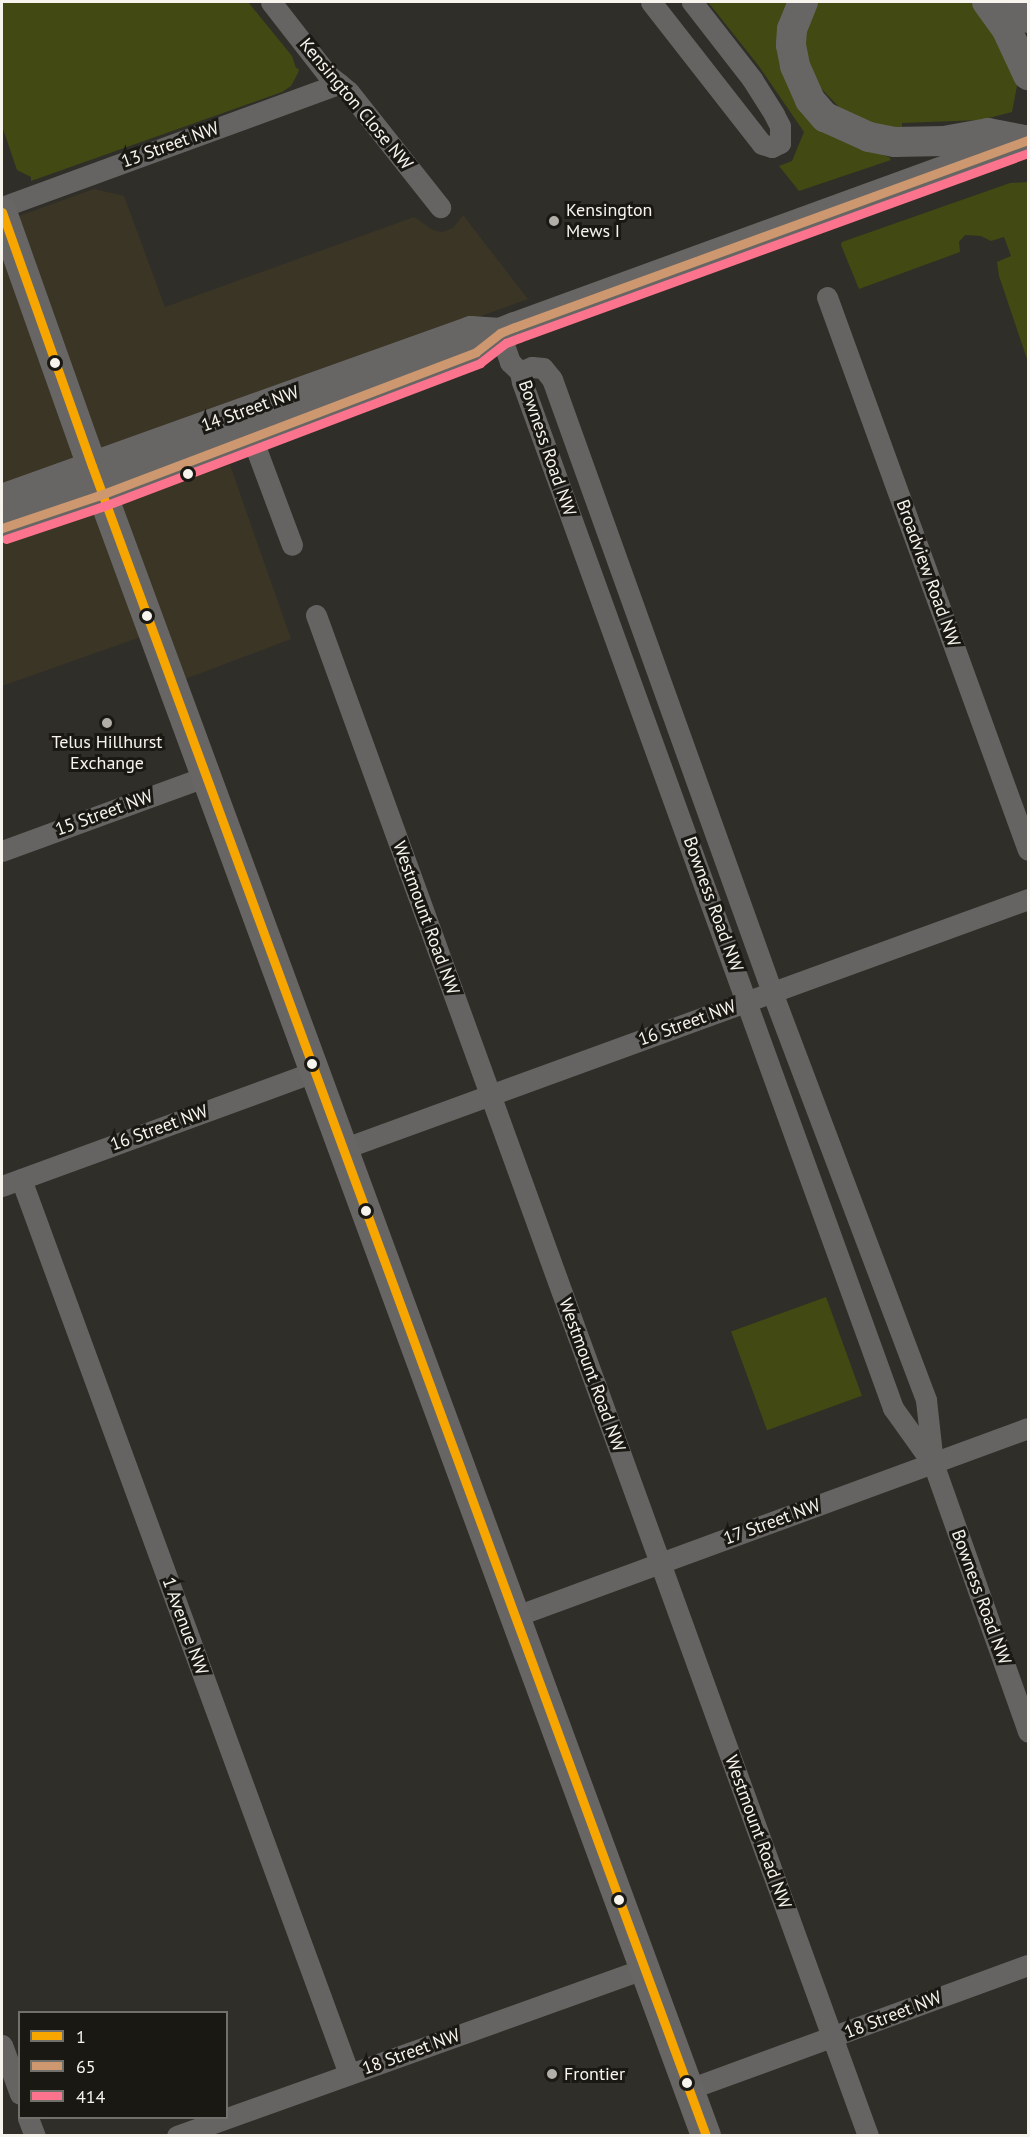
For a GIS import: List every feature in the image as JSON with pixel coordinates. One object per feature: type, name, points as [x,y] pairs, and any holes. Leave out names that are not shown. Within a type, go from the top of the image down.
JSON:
[{"type":"main road","points":[[802,2],[792,29],[791,45],[795,66],[810,100],[825,117],[869,137],[895,142],[944,141],[988,134],[1027,140]]},
{"type":"main road","points":[[987,2],[1006,28],[1029,75]]},
{"type":"main road","points":[[1019,2],[1029,18]]},
{"type":"main road","name":"14 Street NW","points":[[2,528],[103,494],[476,352],[500,333],[1027,140]]},
{"type":"main road","points":[[2,212],[92,466],[345,1148],[706,2136]]},
{"type":"main road","name":"14 Street NW","points":[[2,499],[471,331],[500,333]]},
{"type":"street","name":"Kensington Close NW","points":[[271,2],[327,74],[349,92],[440,207]]},
{"type":"street","points":[[651,2],[762,144],[772,147],[780,142],[780,126],[769,106],[692,2]]},
{"type":"street","name":"13 Street NW","points":[[2,207],[339,84]]},
{"type":"street","name":"Broadview Road NW","points":[[827,297],[1029,850]]},
{"type":"street","points":[[500,333],[510,362],[520,372]]},
{"type":"street","name":"Bowness Road NW","points":[[933,1463],[893,1408],[748,1001],[524,388],[520,372],[532,367],[543,368],[552,379],[772,992],[926,1400],[933,1463],[1029,1732]]},
{"type":"street","points":[[252,438],[292,545]]},
{"type":"street","name":"Westmount Road NW","points":[[316,615],[868,2136]]},
{"type":"street","name":"15 Street NW","points":[[2,851],[207,776]]},
{"type":"street","name":"16 Street NW","points":[[345,1148],[1029,899]]},
{"type":"street","name":"16 Street NW","points":[[11,1182],[316,1071]]},
{"type":"street","name":"1 Avenue NW","points":[[11,1182],[349,2074]]},
{"type":"street","name":"17 Street NW","points":[[516,1616],[1029,1428]]},
{"type":"street","name":"18 Street NW","points":[[689,2089],[1029,1965]]},
{"type":"street","name":"18 Street NW","points":[[228,2118],[645,1968]]},
{"type":"street","points":[[2,2045],[18,2089]]},
{"type":"street","points":[[28,2119],[34,2136]]},
{"type":"street","name":"18 Street NW","points":[[177,2136],[224,2119]]},
{"type":"shaded area","points":[[94,189],[124,196],[165,307],[414,217],[433,230],[442,232],[453,228],[463,215],[528,299],[2,491],[2,222]]},
{"type":"shaded area","points":[[230,465],[291,639],[172,684],[152,633],[2,686],[2,543]]},
{"type":"green space","points":[[2,2],[248,2],[292,56],[296,68],[299,69],[291,86],[282,92],[31,181],[31,177],[17,170],[2,126]]},
{"type":"green space","points":[[708,2],[791,2],[785,16],[844,142],[889,157],[891,160],[799,191],[779,166],[792,161],[804,132],[758,65]]},
{"type":"green space","points":[[818,2],[971,2],[986,18],[1021,84],[1017,86],[1012,112],[981,120],[902,123],[902,128],[869,123],[840,108],[813,80],[805,56],[806,30]]},
{"type":"green space","points":[[1028,182],[1028,362],[999,276],[997,262],[1011,256],[1004,237],[991,241],[981,236],[965,235],[959,242],[960,252],[859,289],[841,245],[842,242],[1010,183]]},
{"type":"green space","points":[[826,1297],[862,1396],[767,1430],[731,1332]]},
{"type":"transit line","name":"65","points":[[2,528],[103,494],[476,352],[500,333],[515,327],[1028,140]]},
{"type":"transit line","name":"414","points":[[6,539],[107,505],[480,363],[506,343],[519,338],[1028,153]]},
{"type":"transit line","name":"1","points":[[2,212],[92,466],[706,2136]]},
{"type":"place","name":"Kensington Mews I","points":[[554,221]]},
{"type":"place","name":"Telus Hillhurst Exchange","points":[[107,723]]},
{"type":"place","name":"Frontier","points":[[552,2074]]}]
